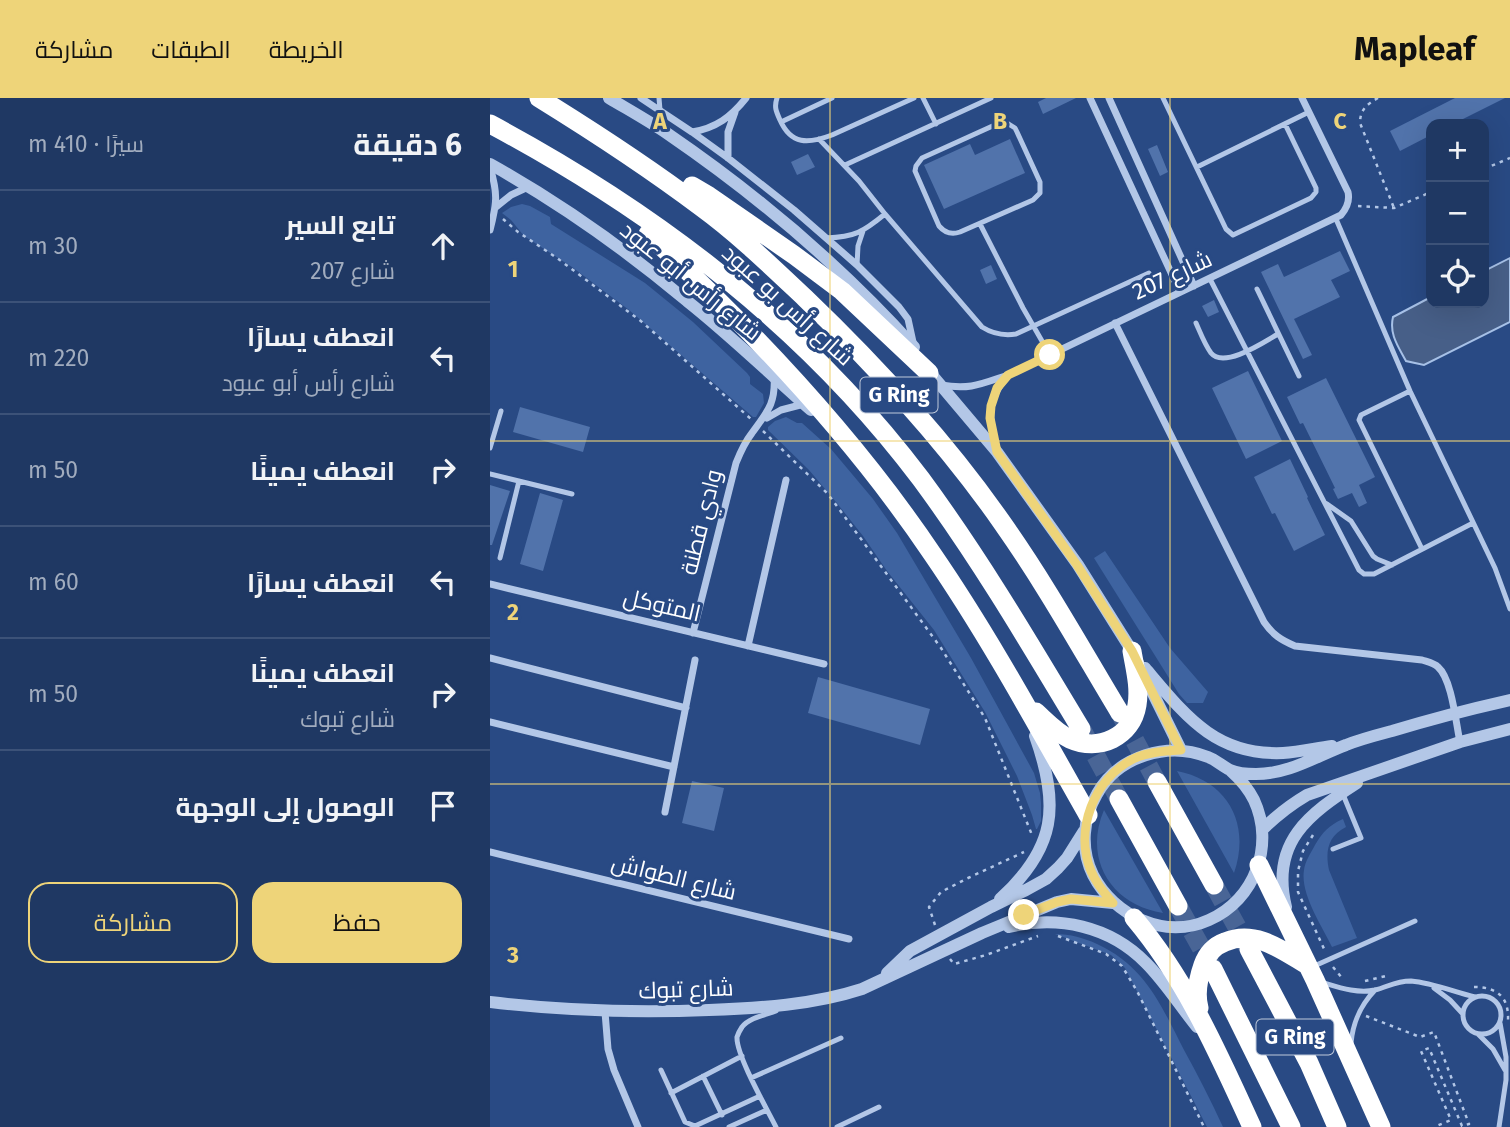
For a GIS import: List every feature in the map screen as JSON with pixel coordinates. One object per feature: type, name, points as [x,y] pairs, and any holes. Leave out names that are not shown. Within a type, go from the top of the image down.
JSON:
[{"type":"highway","name":"شارع رأس بو عبود","points":[[539,98],[607,140],[703,208],[751,248],[837,328],[906,402],[1004,524],[1120,713]]},
{"type":"highway","name":"شارع رأس بو عبود","points":[[490,124],[596,186],[653,224],[758,306],[817,361],[921,480],[1000,594],[1081,729]]},
{"type":"highway","points":[[607,140],[709,196],[811,267],[866,312],[935,379]]},
{"type":"highway","points":[[596,186],[685,268],[815,401],[901,508],[966,604],[1022,699],[1086,822]]},
{"type":"highway","points":[[1022,699],[1071,740],[1081,743],[1105,743],[1126,730],[1135,713],[1138,690],[1132,651]]},
{"type":"highway","points":[[1157,782],[1214,885]]},
{"type":"highway","points":[[1119,799],[1178,906]]},
{"type":"highway","points":[[1259,866],[1381,1127]]},
{"type":"highway","points":[[1134,918],[1162,953],[1203,1020]]},
{"type":"highway","points":[[1252,1127],[1197,1004],[1196,988],[1207,955],[1219,944],[1235,937],[1251,937],[1266,942],[1310,971]]},
{"type":"highway","name":"G Ring","points":[[1249,949],[1309,1063],[1337,1127]]},
{"type":"highway","name":"G Ring","points":[[1213,969],[1291,1127]]},
{"type":"street","points":[[609,98],[667,134],[747,193],[832,265],[914,346],[935,379],[997,452],[1077,565],[1132,651],[1181,750]]},
{"type":"street","points":[[641,98],[728,158],[794,210],[857,265],[908,319],[914,346]]},
{"type":"street","points":[[728,158],[728,132],[736,111],[746,98]]},
{"type":"street","points":[[1090,98],[1180,292]]},
{"type":"street","points":[[1109,98],[1194,286]]},
{"type":"street","points":[[1302,98],[1348,192],[1347,205]]},
{"type":"street","points":[[692,132],[715,126],[736,111]]},
{"type":"street","points":[[490,165],[495,186],[495,210],[490,230]]},
{"type":"street","name":"شارع رأس أبو عبود","points":[[490,165],[577,218],[688,301],[774,375],[852,448]]},
{"type":"street","points":[[495,210],[511,195],[529,187]]},
{"type":"street","name":"شارع 207","points":[[1008,375],[1336,219],[1347,205]]},
{"type":"street","points":[[1115,323],[1272,634],[1295,646],[1422,660],[1437,665],[1449,686],[1460,743]]},
{"type":"street","name":"وادي قطنة","points":[[693,632],[736,463],[742,449],[768,412],[775,388],[774,375]]},
{"type":"street","points":[[935,379],[956,388],[974,387],[1008,375]]},
{"type":"street","points":[[997,452],[990,418],[991,406],[997,388],[1008,375]]},
{"type":"street","name":"وادي قطنة","points":[[758,425],[781,410],[804,404]]},
{"type":"street","points":[[748,646],[786,480]]},
{"type":"street","name":"المتوكل","points":[[490,584],[824,664]]},
{"type":"street","points":[[1132,651],[1200,728],[1242,749],[1261,752],[1284,753],[1347,744],[1453,712],[1510,700]]},
{"type":"street","points":[[490,658],[685,708]]},
{"type":"street","points":[[664,812],[695,660]]},
{"type":"street","points":[[990,907],[1007,892],[1038,855],[1047,829],[1050,794],[1047,774],[1022,699]]},
{"type":"street","points":[[490,722],[674,767]]},
{"type":"street","points":[[1262,830],[1290,805],[1307,796],[1460,743],[1510,729]]},
{"type":"street","points":[[1231,771],[1275,773],[1303,765],[1347,744]]},
{"type":"street","points":[[1181,750],[1205,755],[1231,771],[1253,797],[1262,830],[1259,866],[1248,888],[1231,907],[1209,920],[1184,927],[1159,926],[1134,918],[1113,903],[1090,870],[1085,850],[1086,822],[1097,792],[1113,773],[1133,759],[1157,751],[1181,750]]},
{"type":"street","points":[[1293,935],[1282,886],[1286,856],[1295,835],[1317,810],[1369,774]]},
{"type":"street","name":"شارع تبوك","points":[[879,981],[910,951],[1046,878],[1066,858],[1086,822]]},
{"type":"street","name":"شارع الطواش","points":[[490,852],[849,939]]},
{"type":"street","name":"شارع تبوك","points":[[490,1002],[605,1012],[745,1009],[793,1004],[841,996],[862,989],[982,933],[1057,902],[1071,899],[1113,903]]},
{"type":"street","points":[[982,933],[1016,925],[1049,922],[1083,926],[1104,933],[1145,962],[1223,1062]]},
{"type":"street","points":[[605,1012],[608,1049],[614,1070],[638,1127]]},
{"type":"lane","points":[[659,98],[660,110]]},
{"type":"lane","points":[[777,98],[775,108],[786,132],[791,137],[802,140],[832,135],[914,98]]},
{"type":"lane","points":[[781,122],[832,98]]},
{"type":"lane","points":[[923,98],[936,124]]},
{"type":"lane","points":[[845,165],[991,98]]},
{"type":"lane","points":[[1163,98],[1226,229],[1233,234],[1311,198],[1316,192],[1285,124]]},
{"type":"lane","points":[[1197,167],[1310,112]]},
{"type":"lane","points":[[1007,123],[1017,132],[1040,182],[1040,193],[1033,200],[980,224],[954,234],[943,230],[915,171],[916,166],[922,158],[997,124],[1007,123]]},
{"type":"lane","points":[[819,139],[845,165],[982,327],[995,334],[1009,335],[1033,326],[1149,273]]},
{"type":"lane","points":[[826,238],[863,231],[885,214]]},
{"type":"lane","points":[[1336,219],[1410,391],[1495,568],[1510,609]]},
{"type":"lane","points":[[980,224],[1050,355]]},
{"type":"lane","points":[[857,265],[858,246],[863,231]]},
{"type":"lane","points":[[1210,279],[1359,570],[1364,574],[1374,574],[1473,523]]},
{"type":"lane","points":[[1257,289],[1298,376]]},
{"type":"lane","points":[[1196,323],[1212,355],[1219,359],[1246,352],[1278,334]]},
{"type":"lane","points":[[1410,391],[1361,415],[1359,420],[1423,549]]},
{"type":"lane","points":[[490,448],[501,411]]},
{"type":"lane","points":[[490,474],[572,494]]},
{"type":"lane","points":[[500,558],[519,481]]},
{"type":"lane","points":[[1325,503],[1351,522],[1373,556],[1392,565]]},
{"type":"lane","points":[[1333,849],[1361,838],[1342,792]]},
{"type":"lane","points":[[1310,971],[1415,921]]},
{"type":"lane","points":[[1310,971],[1347,990],[1375,990],[1394,983],[1412,981],[1475,997],[1488,996],[1494,999],[1502,1017],[1496,1029],[1477,1034]]},
{"type":"lane","points":[[1432,986],[1462,1013]]},
{"type":"lane","points":[[1352,1062],[1350,1042],[1358,1013],[1375,990]]},
{"type":"lane","points":[[1475,997],[1464,1006],[1463,1020],[1466,1026],[1493,1049],[1505,1070]]},
{"type":"lane","points":[[776,1127],[751,1078],[738,1045],[737,1035],[741,1028],[752,1020],[793,1004]]},
{"type":"lane","points":[[1499,1127],[1505,1092],[1506,1057],[1500,1023]]},
{"type":"lane","points":[[751,1078],[841,1038]]},
{"type":"lane","points":[[671,1093],[742,1056]]},
{"type":"lane","points":[[661,1070],[685,1122],[695,1126],[760,1096]]},
{"type":"lane","points":[[703,1076],[722,1115]]},
{"type":"lane","points":[[837,1127],[878,1107]]},
{"type":"lane","points":[[729,1127],[767,1110]]},
{"type":"path","points":[[1378,98],[1363,110],[1360,123],[1394,208]]},
{"type":"path","points":[[1489,167],[1510,158]]},
{"type":"path","points":[[1347,205],[1394,208],[1426,194]]},
{"type":"path","points":[[495,210],[518,233],[557,258],[642,322],[758,425],[828,494],[941,648],[985,718],[1033,839]]},
{"type":"path","points":[[938,935],[929,907],[941,892],[1031,847]]},
{"type":"path","points":[[1052,933],[1106,954],[1122,966],[1204,1127]]},
{"type":"path","points":[[943,951],[954,964],[1044,935]]},
{"type":"path","points":[[1358,1013],[1420,1037],[1434,1032],[1469,1124],[1462,1126],[1429,1048],[1421,1051],[1451,1120],[1434,1127]]},
{"type":"shaded area","points":[[522,204],[550,217],[551,224],[645,283],[693,322],[747,373],[750,384],[763,394],[764,403],[756,417],[629,310],[572,267],[524,236],[502,213]]},
{"type":"shaded area","points":[[1510,258],[1510,322],[1424,365],[1406,361],[1393,334],[1393,317],[1426,300],[1426,308],[1489,308],[1489,268]]},
{"type":"shaded area","points":[[786,417],[802,423],[831,449],[873,499],[897,533],[971,658],[1034,773],[1041,803],[1041,821],[1037,829],[1017,776],[985,712],[934,630],[836,502],[809,470],[768,430],[775,421]]},
{"type":"shaded area","points":[[1105,551],[1170,648],[1208,692],[1203,703],[1187,703],[1179,694],[1094,558]]},
{"type":"shaded area","points":[[1177,771],[1210,784],[1231,807],[1239,838],[1239,855],[1234,873]]},
{"type":"shaded area","points":[[1104,810],[1163,913],[1129,900],[1116,890],[1106,877],[1097,846],[1098,828]]},
{"type":"shaded area","points":[[1343,819],[1346,827],[1335,835],[1329,845],[1328,863],[1357,938],[1332,947],[1308,899],[1304,870],[1320,837]]},
{"type":"shaded area","points":[[1055,934],[1077,937],[1097,944],[1114,953],[1140,975],[1159,1002],[1223,1127],[1207,1127],[1125,968],[1111,955]]},
{"type":"building","points":[[1046,98],[1076,98],[1043,114],[1038,102]]},
{"type":"building","points":[[1455,98],[1505,98],[1463,119],[1426,119],[1426,138],[1400,151],[1390,131]]},
{"type":"building","points":[[1010,139],[1025,173],[944,209],[924,165],[970,144],[975,155]]},
{"type":"building","points":[[1157,145],[1168,172],[1160,176],[1148,149]]},
{"type":"building","points":[[808,154],[815,167],[797,175],[791,162]]},
{"type":"building","points":[[1340,251],[1350,271],[1331,280],[1340,297],[1294,319],[1312,355],[1303,359],[1261,272],[1278,264],[1284,277]]},
{"type":"building","points":[[991,265],[997,279],[986,284],[980,270]]},
{"type":"building","points":[[1214,300],[1219,312],[1208,317],[1202,306]]},
{"type":"building","points":[[1248,371],[1282,441],[1246,459],[1212,388]]},
{"type":"building","points":[[1326,378],[1375,477],[1359,485],[1367,503],[1359,507],[1352,493],[1338,499],[1303,423],[1300,424],[1287,397]]},
{"type":"building","points":[[520,407],[590,427],[583,452],[513,432]]},
{"type":"building","points":[[1290,459],[1325,535],[1294,551],[1254,477]]},
{"type":"building","points":[[490,485],[510,491],[492,545],[490,545]]},
{"type":"building","points":[[540,493],[563,500],[543,571],[520,564]]},
{"type":"building","points":[[818,677],[930,709],[920,745],[808,713]]},
{"type":"building","points":[[692,781],[724,788],[714,831],[682,823]]},
{"type":"tunnel","points":[[1121,715],[1157,782]]},
{"type":"tunnel","points":[[1082,730],[1119,799]]},
{"type":"tunnel","points":[[1214,885],[1249,949]]},
{"type":"tunnel","points":[[1178,906],[1213,969]]},
{"type":"route","points":[[1024,915],[1071,899],[1113,903],[1090,870],[1085,850],[1088,815],[1097,792],[1113,773],[1133,759],[1157,751],[1181,750],[1132,651],[1077,565],[997,452],[990,418],[993,395],[1008,375],[1050,355]]}]
